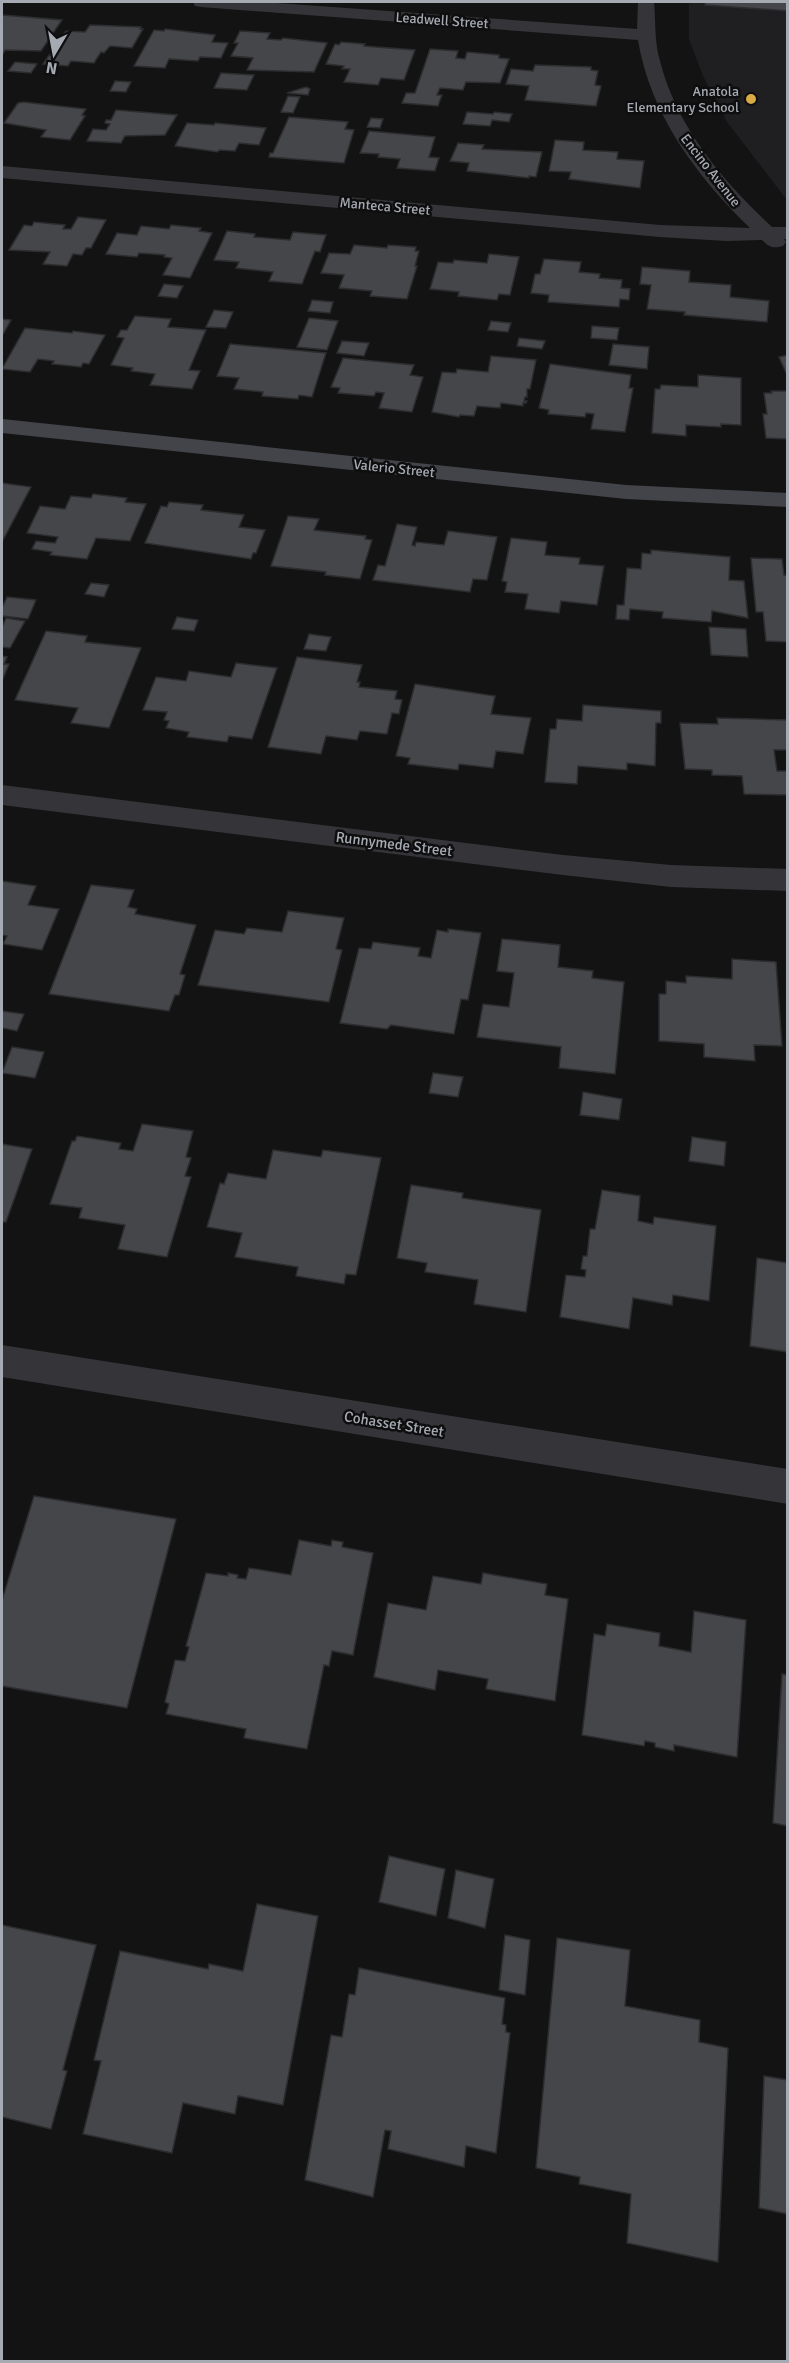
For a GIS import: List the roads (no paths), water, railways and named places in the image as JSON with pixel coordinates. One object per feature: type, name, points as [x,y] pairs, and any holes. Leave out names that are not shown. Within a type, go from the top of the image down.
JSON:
[{"type":"street","name":"Leadwell Street","points":[[201,2],[646,35]]},
{"type":"street","name":"Encino Avenue","points":[[646,2],[646,35],[652,68],[673,120],[695,153],[728,194],[778,233],[788,253]]},
{"type":"street","name":"Manteca Street","points":[[2,172],[660,231],[726,235],[778,233]]},
{"type":"street","name":"Valerio Street","points":[[2,426],[626,492],[788,500]]},
{"type":"street","name":"Runnymede Street","points":[[2,795],[563,865],[670,876],[788,880]]},
{"type":"street","name":"Cohasset Street","points":[[2,1361],[788,1487]]},
{"type":"place","name":"Anatola Elementary School","points":[[751,99]]}]
